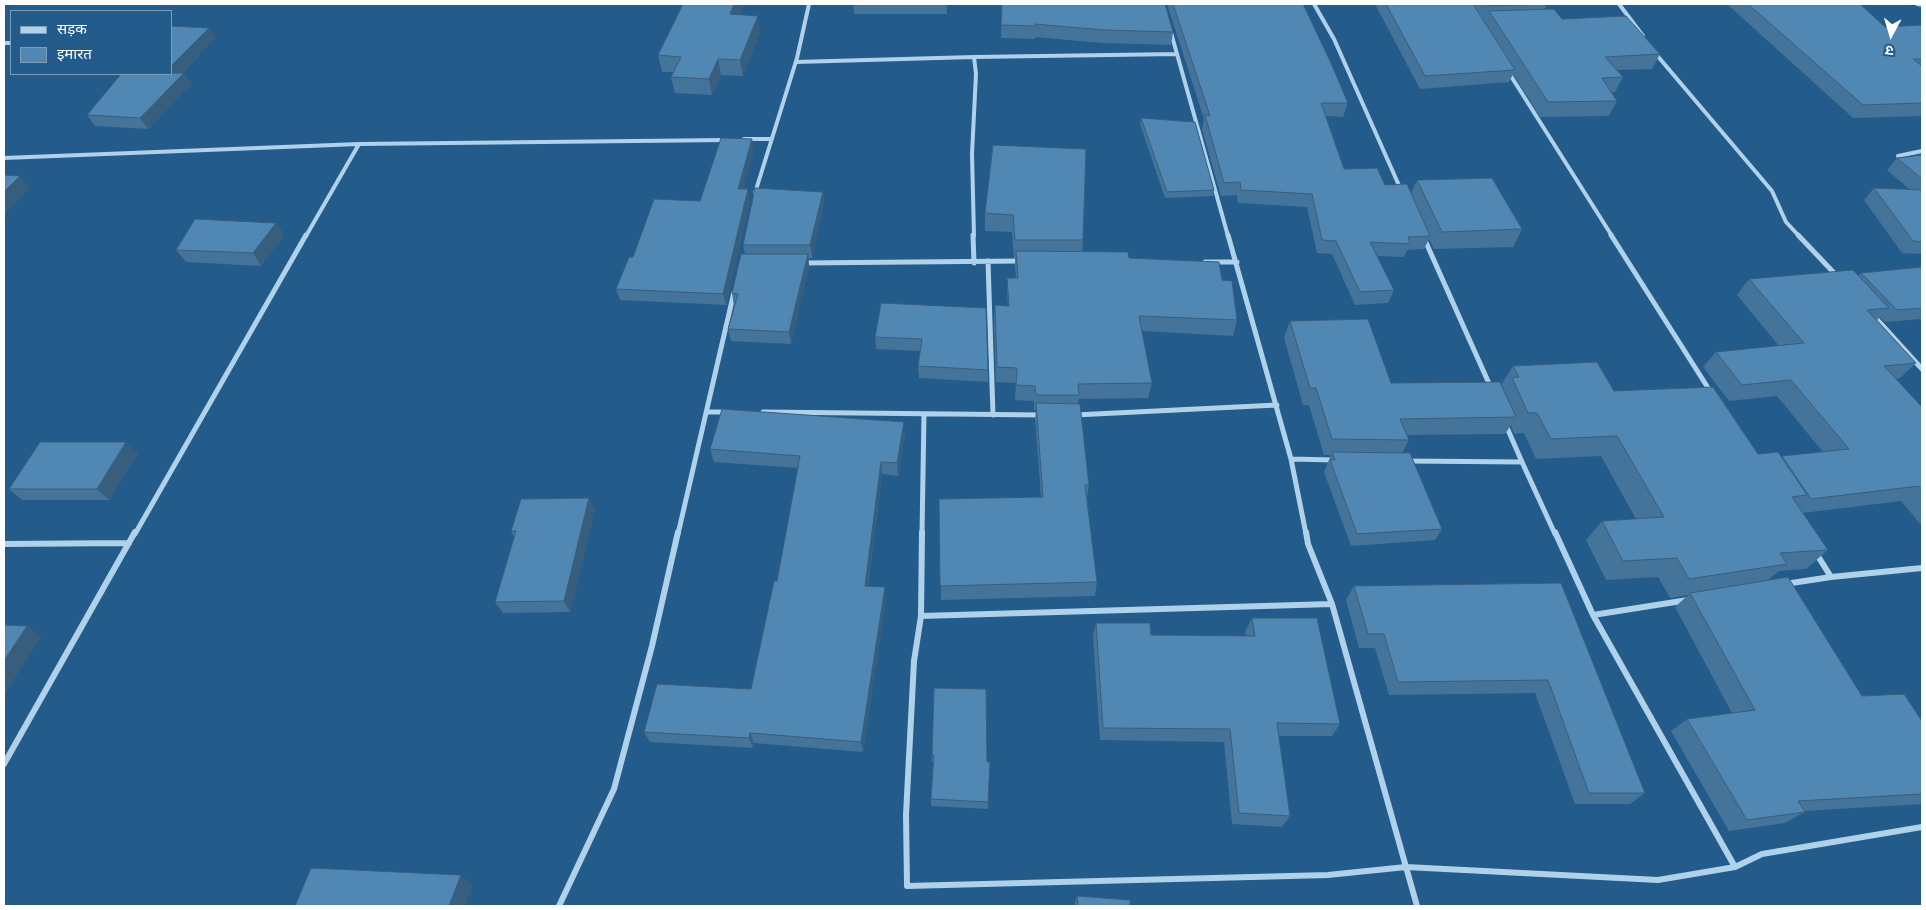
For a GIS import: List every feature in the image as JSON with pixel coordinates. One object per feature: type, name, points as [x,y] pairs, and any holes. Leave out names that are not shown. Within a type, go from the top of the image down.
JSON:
[{"type":"street","points":[[754,199],[796,62],[809,4]]},
{"type":"street","points":[[1314,4],[1334,39],[1404,195]]},
{"type":"street","points":[[1619,4],[1646,40]]},
{"type":"street","points":[[1917,4],[1922,5]]},
{"type":"street","points":[[1620,18],[1629,17]]},
{"type":"street","points":[[1169,23],[1277,405],[1291,459],[1308,544],[1332,604],[1417,906]]},
{"type":"street","points":[[1652,48],[1668,71],[1772,191],[1786,222],[1839,278]]},
{"type":"street","points":[[796,62],[1178,54]]},
{"type":"street","points":[[974,57],[976,74],[972,154],[974,263]]},
{"type":"street","points":[[1507,71],[1712,395]]},
{"type":"street","points":[[742,140],[771,139]]},
{"type":"street","points":[[4,158],[359,144],[732,140]]},
{"type":"street","points":[[4,764],[359,144]]},
{"type":"street","points":[[1898,156],[1922,151]]},
{"type":"street","points":[[1420,230],[1492,390]]},
{"type":"street","points":[[988,261],[993,415]]},
{"type":"street","points":[[798,263],[974,263],[1028,261]]},
{"type":"street","points":[[1197,262],[1237,262]]},
{"type":"street","points":[[559,906],[614,789],[652,646],[736,281]]},
{"type":"street","points":[[1872,313],[1922,368]]},
{"type":"street","points":[[1068,415],[1277,405]]},
{"type":"street","points":[[707,412],[737,412]]},
{"type":"street","points":[[756,412],[1049,415]]},
{"type":"street","points":[[924,414],[921,616],[914,661],[906,815],[907,886],[1328,875],[1406,867],[1658,880],[1735,867],[1762,854],[1922,827]]},
{"type":"street","points":[[1503,417],[1593,615],[1735,867]]},
{"type":"street","points":[[1291,459],[1339,460]]},
{"type":"street","points":[[1397,461],[1522,462]]},
{"type":"street","points":[[4,544],[129,543]]},
{"type":"street","points":[[1810,544],[1831,577]]},
{"type":"street","points":[[1775,586],[1831,577],[1922,568]]},
{"type":"street","points":[[1593,615],[1699,598]]},
{"type":"street","points":[[921,616],[1332,604]]},
{"type":"building","points":[[683,4],[734,4],[730,14],[758,16],[740,60],[718,59],[709,79],[671,77],[681,57],[658,55]]},
{"type":"building","points":[[1002,4],[1165,4],[1173,32],[1104,30],[1035,24],[1035,26],[1001,25]]},
{"type":"building","points":[[1173,4],[1303,4],[1348,103],[1321,103],[1344,169],[1377,168],[1385,185],[1407,184],[1430,236],[1408,237],[1410,244],[1370,242],[1394,290],[1360,292],[1336,241],[1322,240],[1312,194],[1241,190],[1240,182],[1224,183],[1205,115],[1210,116]]},
{"type":"building","points":[[1386,4],[1473,4],[1515,70],[1425,76]]},
{"type":"building","points":[[1481,4],[1547,4],[1483,6]]},
{"type":"building","points":[[1748,4],[1860,4],[1885,27],[1922,25],[1922,59],[1913,59],[1922,66],[1922,103],[1863,105]]},
{"type":"building","points":[[1554,9],[1562,19],[1626,16],[1660,54],[1605,57],[1623,77],[1602,78],[1617,101],[1548,102],[1489,11]]},
{"type":"building","points":[[172,26],[209,28],[172,65]]},
{"type":"building","points":[[172,73],[184,73],[140,118],[87,115],[120,75],[172,75]]},
{"type":"building","points":[[1141,118],[1195,122],[1214,190],[1167,192]]},
{"type":"building","points":[[721,138],[752,139],[738,189],[748,189],[723,294],[616,289],[629,257],[633,257],[654,199],[700,201]]},
{"type":"building","points":[[993,145],[1086,149],[1083,240],[1015,240],[1013,215],[985,213]]},
{"type":"building","points":[[1922,155],[1922,179],[1897,158]]},
{"type":"building","points":[[4,175],[20,176],[4,192]]},
{"type":"building","points":[[1492,178],[1522,229],[1442,232],[1417,180]]},
{"type":"building","points":[[755,188],[823,192],[810,245],[743,245]]},
{"type":"building","points":[[1874,188],[1922,190],[1922,242],[1913,241]]},
{"type":"building","points":[[195,219],[276,223],[253,253],[176,250]]},
{"type":"building","points":[[1016,251],[1128,252],[1129,258],[1219,262],[1222,280],[1232,281],[1237,320],[1139,316],[1152,383],[1078,384],[1079,395],[1036,395],[1035,386],[1016,385],[1017,368],[997,367],[995,305],[1009,306],[1007,278],[1018,278]]},
{"type":"building","points":[[741,254],[808,254],[789,332],[728,329],[738,294],[732,293]]},
{"type":"building","points":[[1922,267],[1922,308],[1897,310],[1861,273]]},
{"type":"building","points":[[1853,270],[1889,308],[1867,310],[1916,363],[1884,366],[1922,407],[1922,490],[1919,486],[1811,499],[1782,456],[1849,449],[1791,380],[1742,385],[1716,352],[1804,343],[1749,279]]},
{"type":"building","points":[[881,303],[986,308],[988,370],[918,366],[922,339],[875,337]]},
{"type":"building","points":[[1368,319],[1391,383],[1500,382],[1516,417],[1400,419],[1409,440],[1332,439],[1316,388],[1310,388],[1290,321]]},
{"type":"building","points":[[1597,362],[1614,391],[1713,387],[1758,454],[1778,452],[1807,495],[1792,497],[1828,550],[1780,553],[1787,564],[1689,579],[1677,558],[1623,561],[1602,521],[1664,517],[1617,436],[1551,439],[1537,413],[1528,413],[1512,378],[1519,377],[1513,366]]},
{"type":"building","points":[[1036,403],[1080,404],[1089,485],[1085,485],[1097,582],[940,586],[939,499],[1043,497]]},
{"type":"building","points":[[722,409],[904,422],[897,463],[881,462],[865,586],[885,587],[861,742],[750,733],[749,738],[644,732],[657,684],[751,689],[774,581],[777,581],[800,456],[710,449]]},
{"type":"building","points":[[40,442],[126,442],[97,489],[9,489]]},
{"type":"building","points":[[1332,452],[1410,453],[1442,529],[1357,534],[1330,460],[1335,460]]},
{"type":"building","points":[[589,498],[564,601],[495,602],[516,531],[511,531],[521,499]]},
{"type":"building","points":[[1788,577],[1862,696],[1904,694],[1922,721],[1922,794],[1798,801],[1805,812],[1747,820],[1687,719],[1755,710],[1690,593]]},
{"type":"building","points":[[1561,583],[1645,793],[1589,793],[1548,680],[1398,682],[1384,634],[1368,634],[1354,586]]},
{"type":"building","points":[[1252,618],[1317,618],[1340,724],[1277,723],[1290,816],[1239,813],[1230,729],[1103,728],[1096,623],[1150,623],[1151,635],[1255,636]]},
{"type":"building","points":[[4,625],[27,626],[4,661]]},
{"type":"building","points":[[934,688],[986,689],[987,762],[990,762],[988,802],[931,799],[934,755],[932,755]]},
{"type":"building","points":[[311,868],[461,875],[449,906],[295,906]]},
{"type":"building","points":[[1077,896],[1130,900],[1130,906],[1078,906]]}]
